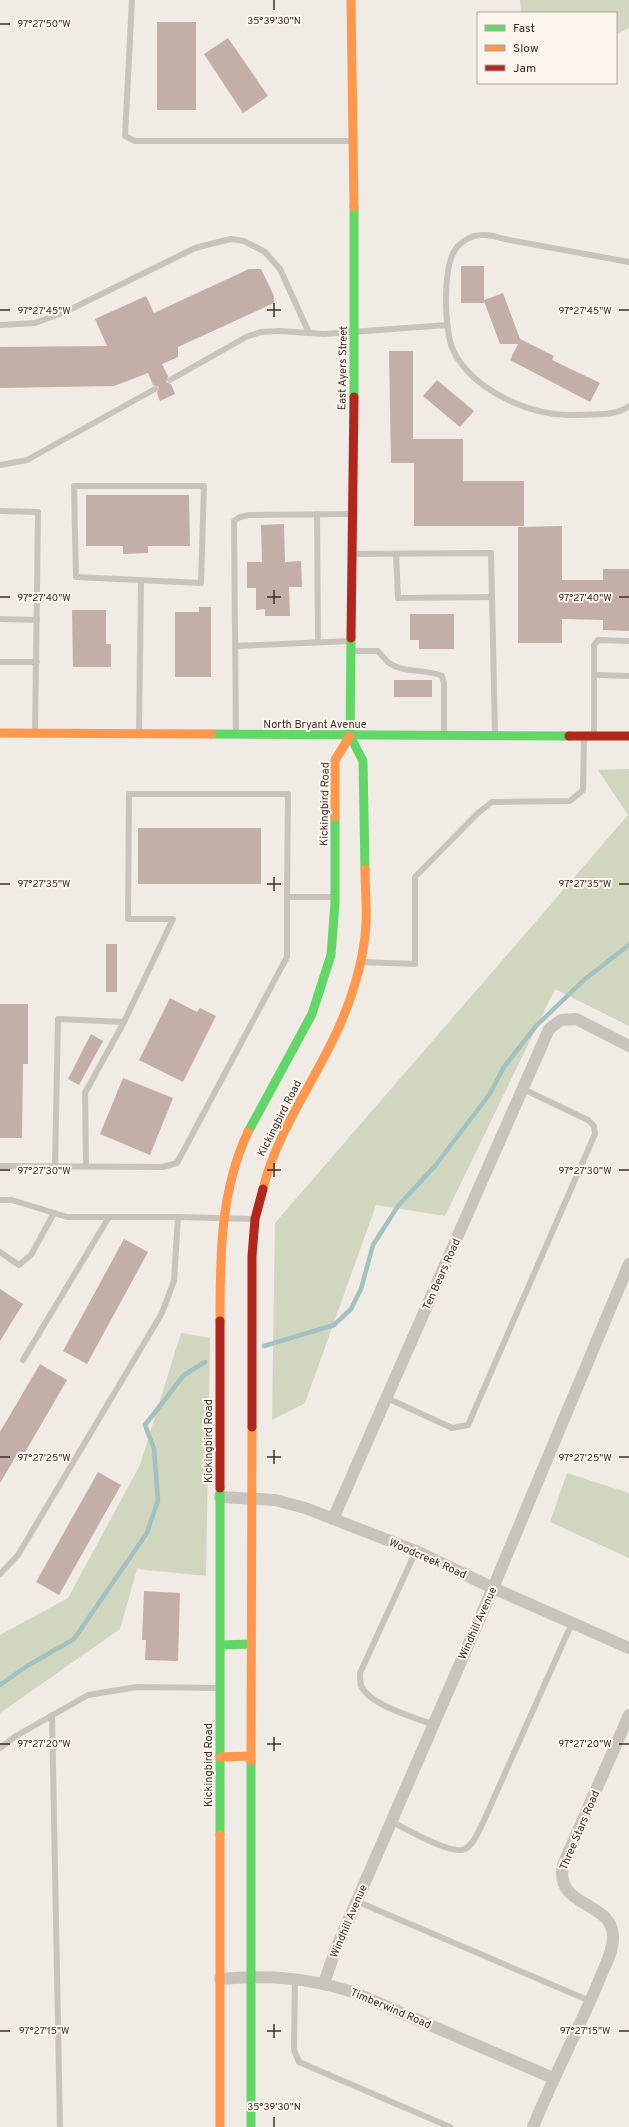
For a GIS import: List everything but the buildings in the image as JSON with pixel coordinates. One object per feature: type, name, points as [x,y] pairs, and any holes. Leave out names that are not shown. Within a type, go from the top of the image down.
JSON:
[{"type":"street","name":"East Ayers Street","points":[[350,736],[355,331],[351,0]]},
{"type":"street","name":"North Bryant Avenue","points":[[0,734],[629,736]]},
{"type":"street","name":"Kickingbird Road","points":[[220,2127],[220,1266],[223,1218],[229,1187],[248,1134],[312,1014],[324,981],[331,955],[334,931],[335,897],[335,760],[350,736]]},
{"type":"street","name":"Kickingbird Road","points":[[251,2127],[251,1498],[252,1256],[254,1219],[269,1163],[338,1027],[350,998],[360,962],[366,924],[363,761],[350,736]]},
{"type":"street","name":"Ten Bears Road","points":[[333,1519],[549,1029],[561,1020],[576,1019],[629,1046]]},
{"type":"street","name":"Windhill Avenue","points":[[324,1983],[335,1951],[432,1724],[493,1588],[629,1264]]},
{"type":"street","name":"Woodcreek Road","points":[[220,1497],[274,1500],[305,1508],[416,1551],[493,1588],[629,1648]]},
{"type":"street","points":[[221,1645],[251,1644]]},
{"type":"street","name":"Three Stars Road","points":[[533,2127],[553,2078],[590,2001],[611,1952],[614,1938],[612,1927],[604,1916],[572,1896],[564,1888],[561,1876],[563,1865],[629,1715]]},
{"type":"street","points":[[220,1757],[251,1756]]},
{"type":"street","name":"Timberwind Road","points":[[220,1979],[251,1977],[295,1978],[324,1983],[353,1992],[553,2078]]},
{"type":"lane","points":[[132,0],[125,136],[135,141],[352,141]]},
{"type":"lane","points":[[629,262],[504,239],[488,234],[479,235],[469,238],[457,248],[452,258],[445,298],[447,325],[453,350],[469,375],[502,398],[561,415],[608,414],[629,406]]},
{"type":"lane","points":[[0,325],[35,323],[65,312],[195,248],[231,239],[244,241],[265,252],[280,269],[309,333]]},
{"type":"lane","points":[[170,380],[246,337],[261,332],[279,331],[309,333],[447,325]]},
{"type":"lane","points":[[0,465],[27,460],[155,389]]},
{"type":"lane","points":[[74,486],[204,486],[201,583],[141,581],[76,577],[74,486]]},
{"type":"lane","points":[[0,511],[38,512],[35,734]]},
{"type":"lane","points":[[316,514],[318,642]]},
{"type":"lane","points":[[236,735],[234,521],[240,517],[352,514]]},
{"type":"lane","points":[[352,554],[491,554],[495,736]]},
{"type":"lane","points":[[396,554],[398,598],[492,598]]},
{"type":"lane","points":[[139,735],[141,581]]},
{"type":"lane","points":[[0,619],[37,620]]},
{"type":"lane","points":[[594,736],[594,645],[598,640],[629,641]]},
{"type":"lane","points":[[236,646],[350,641]]},
{"type":"lane","points":[[350,651],[378,651],[388,662],[399,669],[436,673],[442,676],[444,683],[444,736]]},
{"type":"lane","points":[[0,662],[36,662]]},
{"type":"lane","points":[[595,675],[629,676]]},
{"type":"lane","points":[[360,962],[415,964],[415,877],[478,813],[492,802],[570,801],[583,790],[584,736]]},
{"type":"lane","points":[[0,1166],[162,1167],[177,1163],[287,957],[288,794],[129,794],[128,919],[173,919],[124,1022],[85,1093],[86,1166]]},
{"type":"lane","points":[[287,897],[335,897]]},
{"type":"lane","points":[[55,1166],[58,1019],[124,1022]]},
{"type":"lane","points":[[387,1398],[452,1428],[468,1425],[595,1134],[594,1126],[588,1120],[523,1089]]},
{"type":"lane","points":[[0,1200],[12,1200],[67,1217],[178,1216],[254,1219]]},
{"type":"lane","points":[[0,1252],[19,1265],[31,1255],[54,1213]]},
{"type":"lane","points":[[0,1574],[18,1555],[162,1313],[174,1281],[178,1216]]},
{"type":"lane","points":[[23,1360],[109,1217]]},
{"type":"lane","points":[[416,1551],[360,1673],[362,1687],[372,1698],[388,1708],[432,1724]]},
{"type":"lane","points":[[391,1821],[455,1850],[464,1850],[471,1844],[485,1820],[572,1623]]},
{"type":"lane","points":[[0,1748],[16,1736],[88,1695],[137,1687],[219,1688]]},
{"type":"lane","points":[[52,1715],[60,2127]]},
{"type":"lane","points":[[356,1902],[590,2001]]},
{"type":"lane","points":[[295,1978],[294,2050],[299,2062],[450,2127]]},
{"type":"green space","points":[[520,0],[629,0],[629,28],[617,34],[617,12],[521,12]]},
{"type":"green space","points":[[629,769],[629,1026],[555,989],[445,1216],[376,1205],[305,1403],[272,1420],[275,1223],[628,815],[598,770]]},
{"type":"green space","points":[[181,1333],[210,1338],[206,1576],[137,1569],[120,1629],[0,1713],[0,1635],[68,1598],[140,1465]]},
{"type":"green space","points":[[567,1473],[629,1493],[629,1558],[550,1522]]},
{"type":"waterway","points":[[264,1346],[334,1325],[351,1309],[361,1289],[373,1245],[398,1206],[435,1166],[489,1095],[504,1067],[536,1026],[585,979],[629,945]]},
{"type":"waterway","points":[[0,1685],[27,1666],[74,1639],[147,1533],[158,1500],[154,1449],[145,1425],[184,1375],[205,1362]]},
{"type":"traffic: fast","points":[[354,207],[354,397]]},
{"type":"traffic: fast","points":[[351,638],[350,736],[363,761],[365,869]]},
{"type":"traffic: fast","points":[[211,734],[569,736]]},
{"type":"traffic: fast","points":[[248,1132],[312,1014],[331,955],[335,903],[335,817]]},
{"type":"traffic: fast","points":[[220,1488],[220,1835]]},
{"type":"traffic: fast","points":[[221,1645],[251,1644]]},
{"type":"traffic: fast","points":[[251,1761],[251,2127]]},
{"type":"traffic: slow","points":[[351,0],[354,207]]},
{"type":"traffic: slow","points":[[0,733],[211,734]]},
{"type":"traffic: slow","points":[[335,817],[335,760],[350,736]]},
{"type":"traffic: slow","points":[[263,1189],[277,1147],[339,1027],[353,990],[365,937],[365,869]]},
{"type":"traffic: slow","points":[[220,1321],[221,1249],[227,1201],[232,1177],[248,1132]]},
{"type":"traffic: slow","points":[[251,1761],[252,1427]]},
{"type":"traffic: slow","points":[[220,1757],[251,1756]]},
{"type":"traffic: slow","points":[[220,1835],[220,2127]]},
{"type":"traffic: jam","points":[[351,638],[354,397]]},
{"type":"traffic: jam","points":[[569,736],[629,736]]},
{"type":"traffic: jam","points":[[252,1427],[252,1256],[255,1219],[263,1189]]},
{"type":"traffic: jam","points":[[220,1321],[220,1488]]}]
